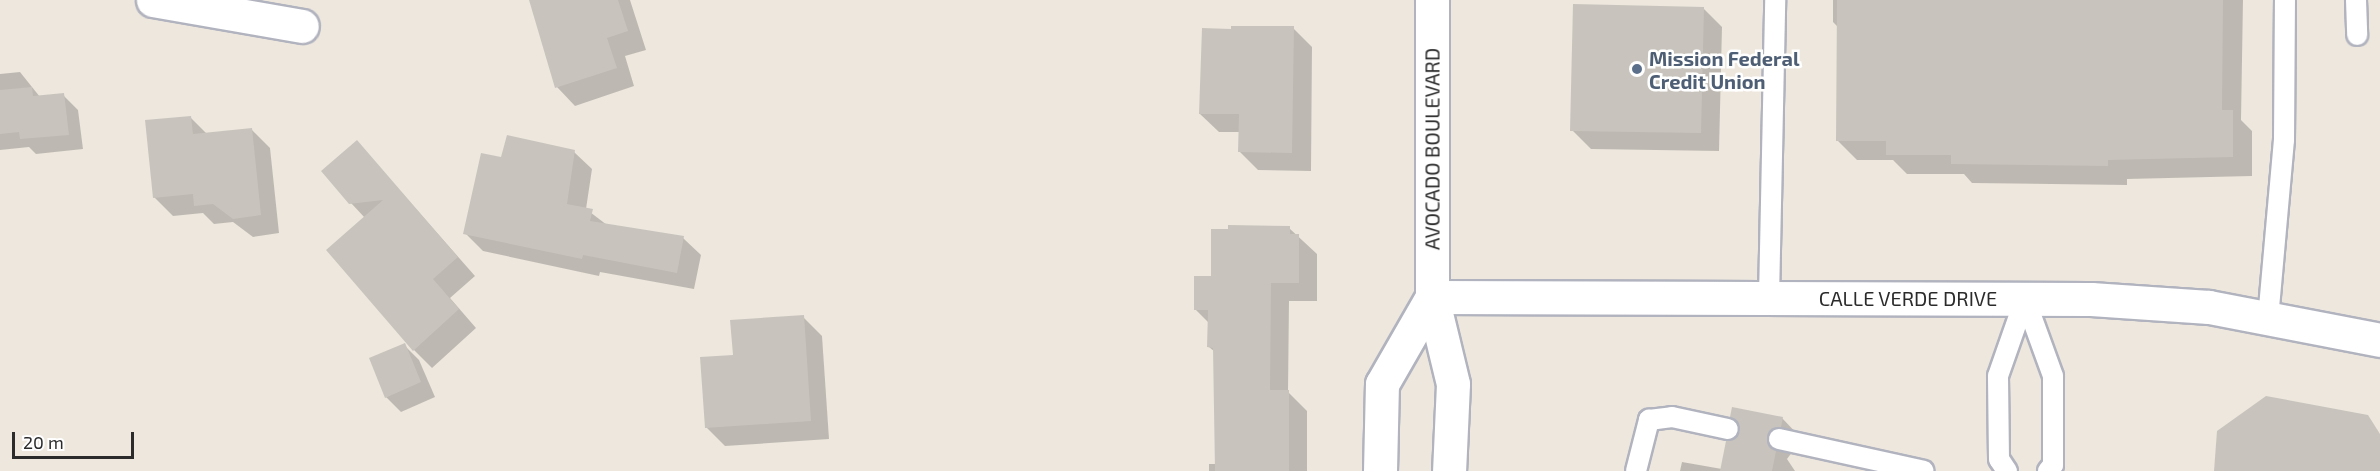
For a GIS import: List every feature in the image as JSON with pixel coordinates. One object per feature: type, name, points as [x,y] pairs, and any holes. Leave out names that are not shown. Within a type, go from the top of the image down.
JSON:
[{"type":"main road","points":[[153,0],[302,26]]},
{"type":"main road","name":"AVOCADO BOULEVARD","points":[[1432,0],[1432,297],[1453,384],[1449,471]]},
{"type":"main road","name":"AVOCADO BOULEVARD","points":[[1380,471],[1382,384],[1432,297]]},
{"type":"main road","name":"CALLE VERDE DRIVE","points":[[1432,297],[2025,299],[2209,307],[2380,340]]},
{"type":"lane","points":[[1769,298],[1775,0]]},
{"type":"lane","points":[[2268,319],[2284,140],[2286,0]]},
{"type":"lane","points":[[2356,0],[2357,35]]},
{"type":"lane","points":[[2007,471],[1999,459],[1998,376],[2025,299]]},
{"type":"lane","points":[[2025,299],[2053,376],[2053,465],[2048,471]]},
{"type":"lane","points":[[1636,471],[1649,420],[1672,417],[1728,429]]},
{"type":"lane","points":[[1779,439],[1924,471]]},
{"type":"building","points":[[529,0],[618,0],[628,31],[607,38],[617,68],[555,88]]},
{"type":"building","points":[[1837,0],[2223,0],[2222,110],[2233,110],[2233,157],[2108,160],[2108,166],[1951,164],[1951,155],[1886,155],[1886,141],[1836,141]]},
{"type":"building","name":"Mission Federal Credit Union","points":[[1573,4],[1704,7],[1701,133],[1570,131]]},
{"type":"building","points":[[1231,26],[1294,26],[1292,153],[1238,152],[1239,114],[1199,114],[1202,28],[1231,29]]},
{"type":"building","points":[[32,87],[33,96],[64,93],[69,135],[20,139],[19,132],[0,134],[0,90]]},
{"type":"building","points":[[191,116],[193,134],[252,128],[261,215],[233,219],[213,204],[194,206],[193,194],[153,198],[145,120]]},
{"type":"building","points":[[507,135],[575,150],[567,204],[593,209],[590,221],[684,236],[677,273],[583,255],[582,259],[463,234],[481,153],[501,157]]},
{"type":"building","points":[[357,140],[458,257],[433,279],[459,309],[413,351],[326,250],[383,200],[349,204],[321,171]]},
{"type":"building","points":[[1228,225],[1290,226],[1290,234],[1299,234],[1299,283],[1271,283],[1270,390],[1289,390],[1289,471],[1215,471],[1213,348],[1207,347],[1208,310],[1194,310],[1194,276],[1211,276],[1211,229],[1228,229]]},
{"type":"building","points":[[804,315],[811,421],[705,428],[700,357],[733,355],[730,320]]},
{"type":"building","points":[[405,343],[421,382],[385,398],[369,358]]},
{"type":"building","points":[[2266,396],[2368,415],[2380,434],[2380,471],[2214,471],[2217,431]]},
{"type":"building","points":[[1732,407],[1783,417],[1781,427],[1771,431],[1767,437],[1776,451],[1772,471],[1720,471],[1726,441],[1736,437],[1740,431],[1736,421],[1730,417]]},
{"type":"place","name":"Mission Federal Credit Union","points":[[1637,69]]}]
